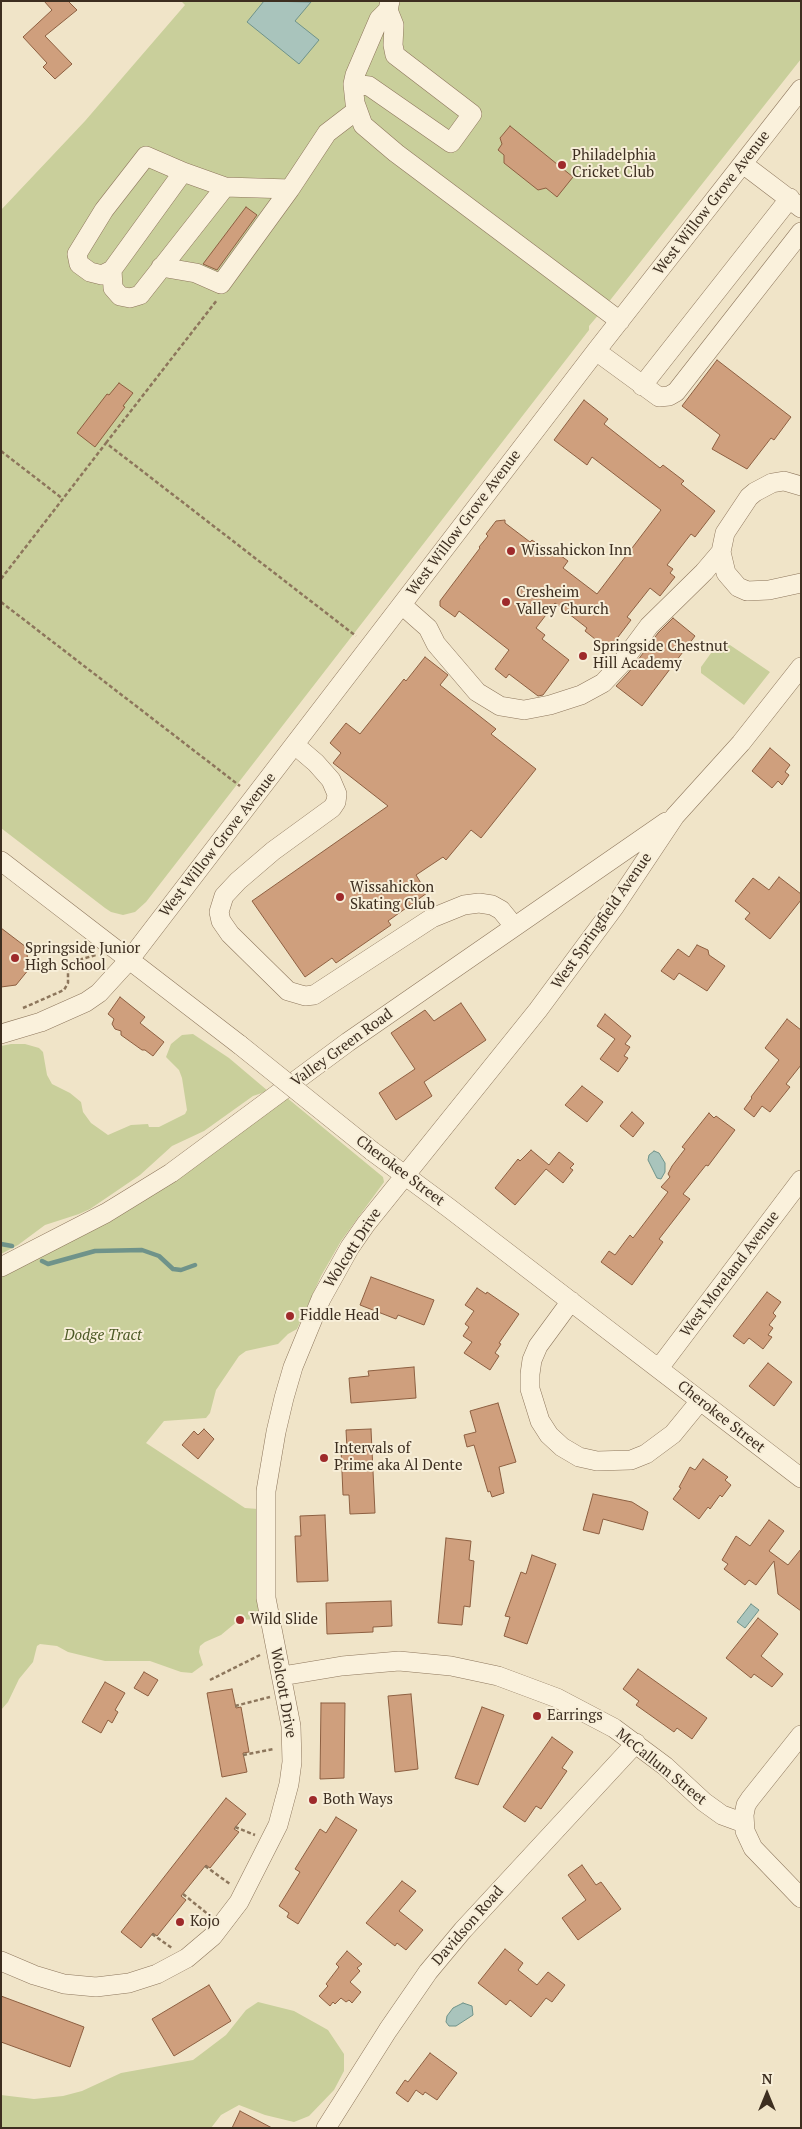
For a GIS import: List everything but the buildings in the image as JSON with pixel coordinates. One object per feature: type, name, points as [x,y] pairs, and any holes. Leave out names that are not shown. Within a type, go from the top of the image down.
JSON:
[{"type":"street","points":[[389,6],[379,19],[353,84],[357,110],[363,125],[396,153],[620,321]]},
{"type":"street","points":[[353,84],[370,86],[451,143],[472,114],[395,54],[393,45],[394,25],[389,6]]},
{"type":"street","name":"West Willow Grove Avenue","points":[[1,1034],[41,1022],[86,1002],[109,982],[130,959],[596,351],[801,89]]},
{"type":"street","points":[[162,267],[196,273],[222,284],[290,189],[327,133],[357,110]]},
{"type":"street","points":[[183,172],[112,270],[102,275],[90,272],[79,264],[77,254],[104,210],[146,156],[225,187],[290,189]]},
{"type":"street","points":[[642,386],[795,203],[743,164]]},
{"type":"street","points":[[112,270],[112,288],[120,296],[130,298],[140,294],[225,187]]},
{"type":"street","points":[[596,351],[659,397],[669,396],[676,392],[801,232]]},
{"type":"street","points":[[801,486],[784,481],[772,483],[755,492],[749,497],[725,534],[721,552],[726,573],[738,587],[747,591],[769,590],[801,583]]},
{"type":"street","points":[[402,605],[428,628],[436,644],[477,692],[500,706],[524,710],[550,705],[581,695],[603,684],[620,665],[649,626],[704,572],[721,552]]},
{"type":"street","name":"West Springfield Avenue","points":[[404,1176],[481,1082],[596,933],[676,816],[741,742],[801,667]]},
{"type":"street","points":[[295,745],[316,763],[331,780],[337,794],[336,802],[332,808],[273,851],[238,881],[224,896],[219,912],[230,934],[288,991],[305,996],[314,995],[432,918],[464,905],[479,903],[492,905],[500,910],[514,926]]},
{"type":"street","name":"Valley Green Road","points":[[1,1267],[106,1213],[158,1182],[348,1042],[676,816]]},
{"type":"street","name":"Cherokee Street","points":[[1,861],[130,959],[404,1176],[571,1301],[801,1478]]},
{"type":"street","name":"Wolcott Drive","points":[[1,1962],[34,1975],[64,1984],[80,1986],[114,1986],[143,1979],[187,1958],[213,1936],[232,1913],[257,1868],[278,1825],[284,1804],[289,1784],[292,1744],[289,1710],[266,1598],[265,1515],[270,1464],[284,1398],[309,1324],[335,1272],[366,1224],[404,1176]]},
{"type":"street","name":"West Moreland Avenue","points":[[659,1368],[801,1180]]},
{"type":"street","points":[[571,1301],[538,1346],[532,1360],[530,1374],[530,1389],[540,1421],[549,1435],[562,1447],[579,1456],[597,1461],[631,1460],[646,1454],[673,1434],[700,1401]]},
{"type":"street","name":"McCallum Street","points":[[282,1676],[370,1663],[399,1662],[451,1666],[498,1676],[557,1698],[586,1712],[636,1743],[722,1815],[744,1822]]},
{"type":"street","points":[[801,1735],[746,1805],[744,1822],[753,1848],[801,1898]]},
{"type":"street","name":"Davidson Road","points":[[326,2128],[388,2030],[428,1972],[463,1930],[636,1743]]},
{"type":"path","points":[[1,579],[226,288],[222,284]]},
{"type":"path","points":[[106,443],[356,636]]},
{"type":"path","points":[[1,451],[63,499]]},
{"type":"path","points":[[1,602],[240,786]]},
{"type":"path","points":[[17,1011],[64,990],[68,983],[68,963],[100,954]]},
{"type":"path","points":[[210,1680],[262,1654]]},
{"type":"path","points":[[235,1706],[276,1696]]},
{"type":"path","points":[[244,1755],[278,1749]]},
{"type":"path","points":[[235,1828],[262,1838]]},
{"type":"path","points":[[205,1866],[235,1888]]},
{"type":"path","points":[[183,1894],[215,1920]]},
{"type":"path","points":[[152,1934],[173,1949],[176,1954]]},
{"type":"green space","points":[[181,1],[801,1],[801,59],[589,326],[589,330],[146,902],[135,912],[123,915],[111,912],[105,908],[1,828],[1,210],[85,121],[185,5]]},
{"type":"green space","points":[[724,641],[770,672],[744,705],[701,673],[701,667],[719,642]]},
{"type":"green space","points":[[193,1034],[229,1058],[268,1091],[253,1096],[204,1131],[172,1146],[140,1175],[90,1209],[45,1225],[18,1245],[1,1254],[1,1046],[25,1044],[39,1048],[43,1052],[47,1075],[52,1084],[70,1093],[81,1102],[83,1112],[91,1123],[108,1135],[131,1125],[148,1124],[149,1127],[159,1127],[185,1114],[187,1110],[182,1078],[179,1070],[166,1057],[171,1044],[182,1035]]},
{"type":"green space","name":"Dodge Tract","points":[[286,1097],[383,1177],[384,1182],[341,1241],[321,1276],[297,1329],[288,1334],[278,1344],[246,1351],[239,1356],[216,1390],[210,1413],[206,1418],[164,1421],[146,1443],[245,1508],[258,1509],[261,1619],[239,1620],[221,1635],[205,1642],[200,1646],[199,1652],[203,1665],[192,1673],[181,1672],[150,1661],[105,1661],[68,1652],[57,1646],[40,1644],[37,1646],[33,1662],[19,1679],[8,1702],[1,1710],[1,1275]]},
{"type":"green space","points":[[258,2002],[294,2011],[328,2030],[344,2054],[344,2071],[334,2090],[309,2116],[294,2122],[265,2115],[239,2105],[221,2115],[211,2128],[1,2128],[1,2095],[34,2099],[63,2096],[82,2091],[121,2073],[193,2060],[226,2035],[246,2010]]},
{"type":"water","points":[[264,1],[311,2],[295,21],[319,40],[299,64],[247,22]]},
{"type":"water","points":[[654,1151],[659,1153],[665,1163],[665,1172],[661,1179],[657,1178],[648,1160],[649,1155]]},
{"type":"water","points":[[751,1604],[759,1610],[745,1628],[737,1622]]},
{"type":"water","points":[[463,2003],[472,2006],[473,2015],[456,2026],[449,2026],[446,2022],[447,2016],[453,2008]]},
{"type":"waterway","points":[[1,1244],[12,1246]]},
{"type":"waterway","points":[[42,1261],[48,1264],[95,1251],[142,1250],[159,1256],[173,1269],[181,1270],[195,1265]]},
{"type":"place","name":"Philadelphia Cricket Club","points":[[562,165]]},
{"type":"place","name":"Wissahickon Inn","points":[[511,551]]},
{"type":"place","name":"Cresheim Valley Church","points":[[506,602]]},
{"type":"place","name":"Springside Chestnut Hill Academy","points":[[583,656]]},
{"type":"place","name":"Wissahickon Skating Club","points":[[340,897]]},
{"type":"place","name":"Springside Junior High School","points":[[15,958]]},
{"type":"place","name":"Fiddle Head","points":[[290,1316]]},
{"type":"place","name":"Intervals of Prime aka Al Dente","points":[[324,1458]]},
{"type":"place","name":"Wild Slide","points":[[240,1620]]},
{"type":"place","name":"Earrings","points":[[537,1716]]},
{"type":"place","name":"Both Ways","points":[[313,1800]]},
{"type":"place","name":"Kojo","points":[[180,1922]]}]
